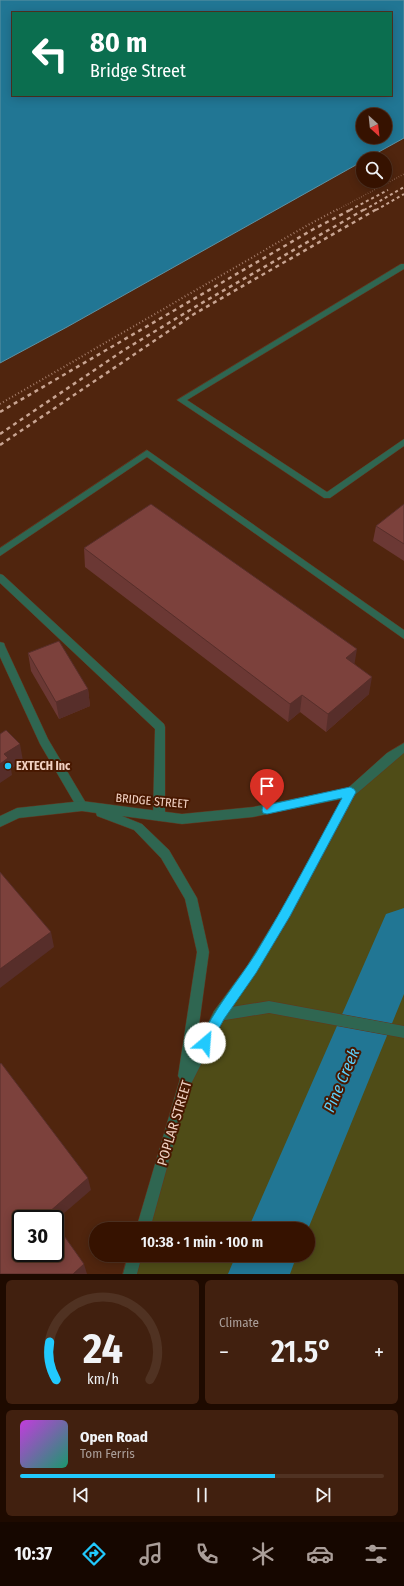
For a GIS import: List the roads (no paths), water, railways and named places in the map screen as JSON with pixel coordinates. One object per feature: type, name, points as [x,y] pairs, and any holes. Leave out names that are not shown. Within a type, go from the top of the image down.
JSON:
[{"type":"street","points":[[404,266],[181,400],[327,496],[404,442]]},
{"type":"street","points":[[0,553],[147,453],[404,635]]},
{"type":"street","points":[[0,577],[160,727],[159,816]]},
{"type":"street","points":[[0,646],[44,741],[82,806],[138,827],[165,854],[191,898],[203,952],[183,1086]]},
{"type":"street","name":"POPLAR STREET","points":[[145,1222],[183,1086],[219,1015],[252,970],[286,913],[350,792],[391,756],[404,747]]},
{"type":"street","name":"BRIDGE STREET","points":[[0,822],[17,813],[82,806],[182,819],[253,812],[350,792]]},
{"type":"street","points":[[219,1015],[269,1007],[404,1032]]},
{"type":"street","points":[[130,1274],[133,1262]]},
{"type":"water","points":[[0,0],[404,0],[404,138],[379,152],[356,152],[356,165],[0,363]]},
{"type":"waterway","name":"Pine Creek","points":[[281,1222],[404,931]]},
{"type":"waterway","name":"Pine Creek","points":[[259,1274],[264,1262]]},
{"type":"railway","points":[[364,210],[404,187]]},
{"type":"railway","points":[[350,210],[388,190]]},
{"type":"railway","points":[[376,210],[404,194]]},
{"type":"railway","points":[[0,412],[312,230],[352,209]]},
{"type":"railway","points":[[0,434],[124,350],[200,304],[365,209]]},
{"type":"railway","points":[[0,445],[194,314],[377,209]]},
{"type":"place","name":"EXTECH Inc","points":[[8,766]]}]
